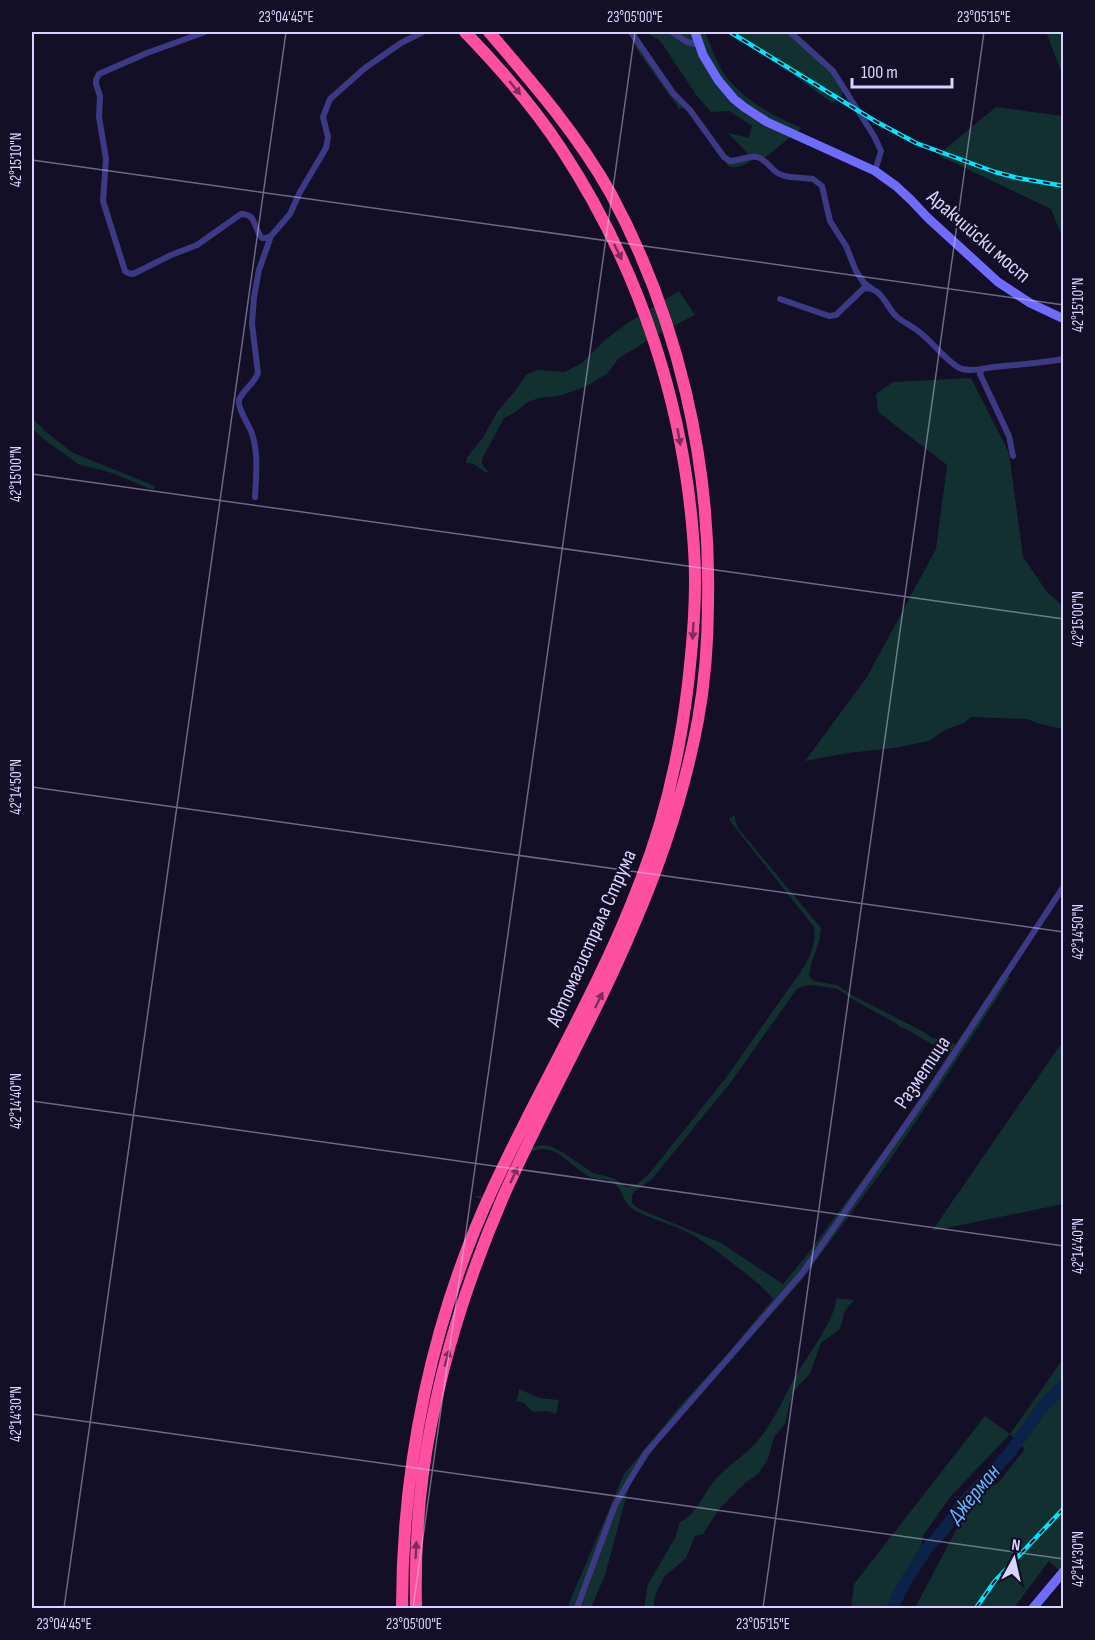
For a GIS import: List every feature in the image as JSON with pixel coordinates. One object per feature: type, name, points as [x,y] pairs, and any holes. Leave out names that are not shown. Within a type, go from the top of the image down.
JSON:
[{"type":"highway","name":"Автомагистрала Струма","points":[[402,1608],[406,1509],[413,1456],[427,1382],[441,1329],[466,1252],[491,1192],[608,956],[641,880],[655,840],[672,781],[684,716],[695,592],[694,549],[687,480],[675,415],[659,352],[641,304],[594,202],[561,148],[511,83],[465,32]]},
{"type":"highway","name":"Автомагистрала Струма","points":[[416,1608],[415,1569],[422,1475],[437,1396],[450,1348],[480,1254],[504,1197],[619,960],[651,883],[684,783],[699,716],[707,645],[708,548],[702,477],[687,398],[658,296],[609,192],[578,143],[550,104],[489,32]]},
{"type":"main road","name":"Аракчийски мост","points":[[695,32],[699,45],[718,80],[734,99],[753,114],[774,126],[875,171],[904,193],[998,282],[1030,303],[1064,319]]},
{"type":"main road","points":[[1032,1608],[1064,1571]]},
{"type":"street","points":[[205,32],[147,53],[99,74],[96,80],[100,96],[99,117],[106,159],[104,201],[110,226],[125,271],[134,274],[197,245],[241,214],[248,214],[252,217],[258,234],[262,238],[271,236]]},
{"type":"street","points":[[255,497],[257,464],[252,434],[239,406],[239,400],[256,380],[258,374],[252,324],[254,297],[259,270],[271,236],[290,214],[326,148],[328,137],[323,117],[330,99],[365,68],[401,43],[423,32]]},
{"type":"street","points":[[631,32],[673,93],[690,110],[724,157],[730,161],[757,157],[765,161],[778,174],[813,179],[822,186],[830,221],[846,246],[856,271],[864,283],[880,294],[895,315],[922,334],[953,364],[961,368],[982,369],[1064,359]]},
{"type":"street","points":[[672,32],[687,42],[699,45]]},
{"type":"street","points":[[790,32],[833,71],[874,136],[881,151],[875,171]]},
{"type":"street","points":[[780,298],[829,316],[836,315],[864,288],[871,288]]},
{"type":"street","points":[[982,369],[980,374],[1009,436],[1013,456]]},
{"type":"street","name":"Разметица","points":[[577,1608],[615,1505],[646,1453],[803,1272],[928,1093],[1064,886]]},
{"type":"green space","points":[[628,32],[631,32],[685,107],[729,160],[749,155],[728,133],[749,138],[752,126],[729,111],[711,112],[697,96],[659,40],[646,32],[705,32],[719,65],[741,93],[760,107],[802,128],[762,160],[757,157],[747,164],[728,166],[685,108],[677,109],[678,107],[639,53]]},
{"type":"green space","points":[[727,32],[791,32],[829,67],[845,90],[843,95],[832,103],[788,71]]},
{"type":"green space","points":[[1046,32],[1063,32],[1063,76]]},
{"type":"green space","points":[[996,107],[1063,116],[1063,239],[1051,209],[938,155]]},
{"type":"green space","points":[[679,291],[695,315],[619,358],[608,373],[587,386],[559,396],[539,398],[528,402],[504,418],[482,459],[482,464],[489,473],[474,464],[466,463],[467,457],[482,439],[497,412],[526,375],[537,370],[565,372],[582,363],[605,340],[629,322]]},
{"type":"green space","points":[[971,378],[1009,453],[1023,557],[1047,592],[1063,606],[1063,729],[1027,719],[971,717],[929,741],[805,761],[867,677],[936,549],[947,465],[878,412],[876,394],[893,382]]},
{"type":"green space","points":[[32,418],[73,453],[155,486],[153,490],[112,473],[78,464],[32,428]]},
{"type":"green space","points":[[735,815],[738,828],[821,928],[809,975],[813,981],[837,985],[932,1038],[956,1044],[1002,974],[1010,978],[885,1167],[801,1281],[658,1443],[628,1490],[605,1575],[591,1608],[567,1608],[624,1474],[773,1299],[756,1281],[704,1242],[683,1230],[631,1208],[614,1183],[588,1176],[553,1151],[546,1149],[529,1153],[498,1203],[490,1203],[474,1196],[497,1200],[527,1151],[535,1146],[545,1145],[562,1152],[593,1173],[613,1178],[626,1187],[637,1184],[648,1175],[725,1079],[797,977],[811,953],[815,936],[814,927],[729,819]],"holes":[[[813,985],[838,989],[949,1054],[896,1134],[783,1284],[721,1243],[639,1209],[632,1203],[632,1196],[635,1191],[652,1179],[731,1082],[796,990],[803,986]]]},
{"type":"green space","points":[[1063,1041],[1063,1204],[932,1231]]},
{"type":"green space","points":[[836,1298],[854,1300],[844,1312],[839,1330],[821,1343],[810,1374],[795,1389],[785,1424],[774,1437],[768,1459],[758,1474],[745,1483],[719,1509],[703,1534],[695,1536],[686,1558],[664,1577],[656,1593],[653,1608],[644,1608],[648,1584],[675,1538],[680,1522],[691,1514],[715,1480],[749,1450],[765,1432],[826,1327]]},
{"type":"green space","points":[[1063,1359],[1064,1571],[1062,1573],[1049,1561],[1014,1608],[915,1608],[976,1492],[998,1483],[1025,1449],[1010,1434]]},
{"type":"green space","points":[[519,1389],[539,1398],[559,1400],[556,1414],[547,1411],[533,1412],[524,1403],[515,1401]]},
{"type":"green space","points":[[985,1416],[1010,1434],[951,1496],[923,1536],[918,1571],[897,1608],[851,1608],[854,1584]]},
{"type":"waterway","name":"Джерман","points":[[892,1608],[905,1582],[928,1547],[964,1502],[1008,1455],[1041,1409],[1064,1385]]},
{"type":"railway","points":[[730,32],[875,121],[916,143],[995,172],[1064,186]]},
{"type":"railway","points":[[976,1608],[994,1582],[1064,1508]]}]
